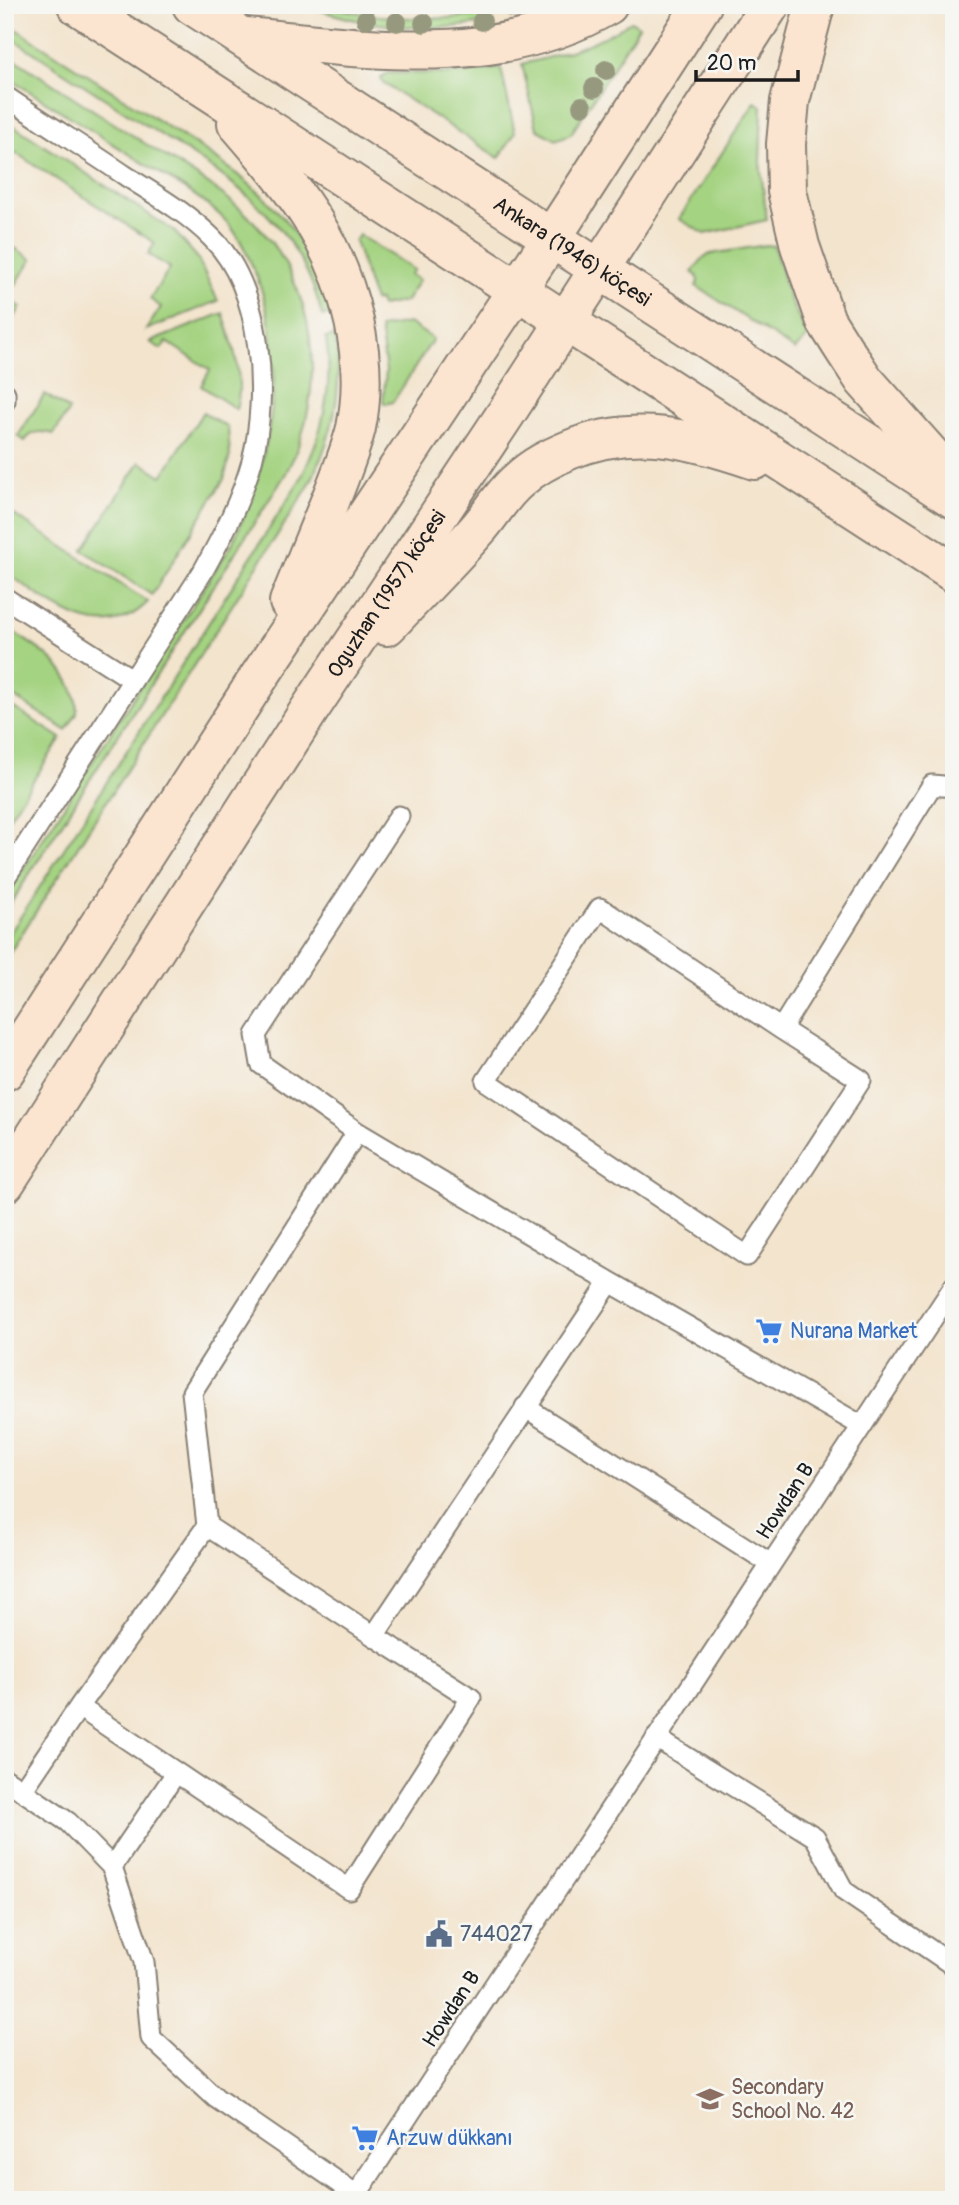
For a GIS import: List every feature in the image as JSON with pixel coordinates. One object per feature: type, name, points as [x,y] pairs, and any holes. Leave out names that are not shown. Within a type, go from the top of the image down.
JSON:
[{"type":"main road","points":[[77,5],[954,573]]},
{"type":"main road","name":"Ankara (1946) köçesi","points":[[192,5],[954,499]]},
{"type":"main road","points":[[240,37],[444,51],[489,47],[537,37],[588,17],[608,5]]},
{"type":"main road","points":[[5,1071],[259,677],[551,239],[702,5]]},
{"type":"main road","name":"Oguzhan (1957) köçesi","points":[[5,1183],[310,709],[770,5]]},
{"type":"main road","points":[[815,5],[790,101],[786,144],[787,191],[800,246],[826,321],[842,348],[864,380],[954,481]]},
{"type":"main road","points":[[211,92],[289,185],[315,223],[348,295],[357,335],[360,377],[356,428],[345,463],[259,677]]},
{"type":"main road","points":[[310,709],[478,529],[516,481],[537,465],[555,456],[593,440],[619,435],[659,435],[720,448],[803,476]]},
{"type":"lane","points":[[5,96],[183,213],[214,240],[234,268],[247,297],[259,355],[261,401],[252,461],[230,523],[202,573],[5,878]]},
{"type":"lane","points":[[5,393],[5,401]]},
{"type":"lane","points":[[5,598],[132,680]]},
{"type":"lane","points":[[781,1029],[932,785],[954,787]]},
{"type":"lane","points":[[399,816],[256,1035],[261,1064],[356,1132],[862,1426]]},
{"type":"lane","points":[[600,908],[781,1029],[861,1080],[747,1256],[486,1081],[600,908]]},
{"type":"lane","points":[[22,1791],[206,1526],[191,1392],[356,1132]]},
{"type":"lane","points":[[374,1636],[610,1282]]},
{"type":"lane","name":"Howdan B","points":[[355,2197],[953,1288]]},
{"type":"lane","points":[[525,1407],[771,1564]]},
{"type":"lane","points":[[79,1707],[349,1889],[471,1698],[206,1526]]},
{"type":"lane","points":[[656,1738],[815,1836],[844,1891],[954,1966]]},
{"type":"lane","points":[[113,1867],[176,1773]]},
{"type":"lane","points":[[5,1779],[68,1822],[113,1867],[144,1962],[151,2038],[216,2098],[355,2197]]},
{"type":"green space","points":[[306,5],[409,18],[490,14],[492,22],[445,27],[398,26],[351,19]]},
{"type":"green space","points":[[527,5],[552,5],[512,18],[510,10]]},
{"type":"green space","points":[[631,21],[639,26],[571,134],[556,140],[537,129],[522,64],[579,48]]},
{"type":"green space","points":[[5,22],[206,152],[260,194],[284,218],[304,246],[320,278],[331,315],[322,316],[311,281],[296,251],[254,202],[202,161],[5,34]]},
{"type":"green space","points":[[5,53],[202,180],[248,216],[272,243],[290,272],[303,305],[310,339],[312,374],[308,408],[299,442],[285,475],[5,912],[5,898],[232,544],[257,480],[271,413],[274,379],[267,311],[250,261],[229,225],[183,187],[5,76]]},
{"type":"green space","points":[[501,68],[515,133],[499,158],[383,83],[381,78],[387,73],[462,74]]},
{"type":"green space","points":[[755,102],[762,106],[760,162],[767,220],[705,234],[679,219]]},
{"type":"green space","points":[[5,120],[174,231],[197,257],[218,301],[146,330],[161,307],[150,299],[170,268],[148,254],[155,243],[5,146]]},
{"type":"green space","points":[[359,235],[414,270],[410,274],[419,280],[406,301],[381,306],[379,300],[374,301],[355,241]]},
{"type":"green space","points":[[774,246],[789,298],[808,336],[795,350],[696,286],[697,276],[692,272],[704,257],[711,254]]},
{"type":"green space","points":[[15,248],[32,259],[7,298],[21,307],[13,319],[5,313],[5,263]]},
{"type":"green space","points":[[223,313],[238,373],[236,409],[201,386],[210,370],[167,342],[161,349],[150,342]]},
{"type":"green space","points":[[409,323],[433,339],[393,402],[385,404],[386,371],[380,328]]},
{"type":"green space","points":[[335,336],[338,376],[334,414],[324,451],[308,487],[5,960],[5,941],[299,482],[314,448],[324,412],[328,376],[326,338]]},
{"type":"green space","points":[[45,394],[69,410],[54,434],[38,432],[25,441],[18,436]]},
{"type":"green space","points":[[203,412],[228,428],[230,455],[224,479],[152,595],[83,550],[140,462],[162,476]]},
{"type":"green space","points":[[5,509],[148,602],[130,616],[111,622],[93,622],[75,616],[39,596],[5,572]]},
{"type":"green space","points":[[5,627],[42,652],[63,672],[75,698],[77,713],[66,730],[5,691]]},
{"type":"green space","points":[[11,706],[61,738],[5,824],[5,716]]},
{"type":"place","name":"Nurana Market","points":[[769,1331]]},
{"type":"place","name":"744027","points":[[439,1934]]},
{"type":"place","name":"Secondary School No. 42","points":[[710,2099]]},
{"type":"place","name":"Arzuw dükkanı","points":[[365,2138]]}]
